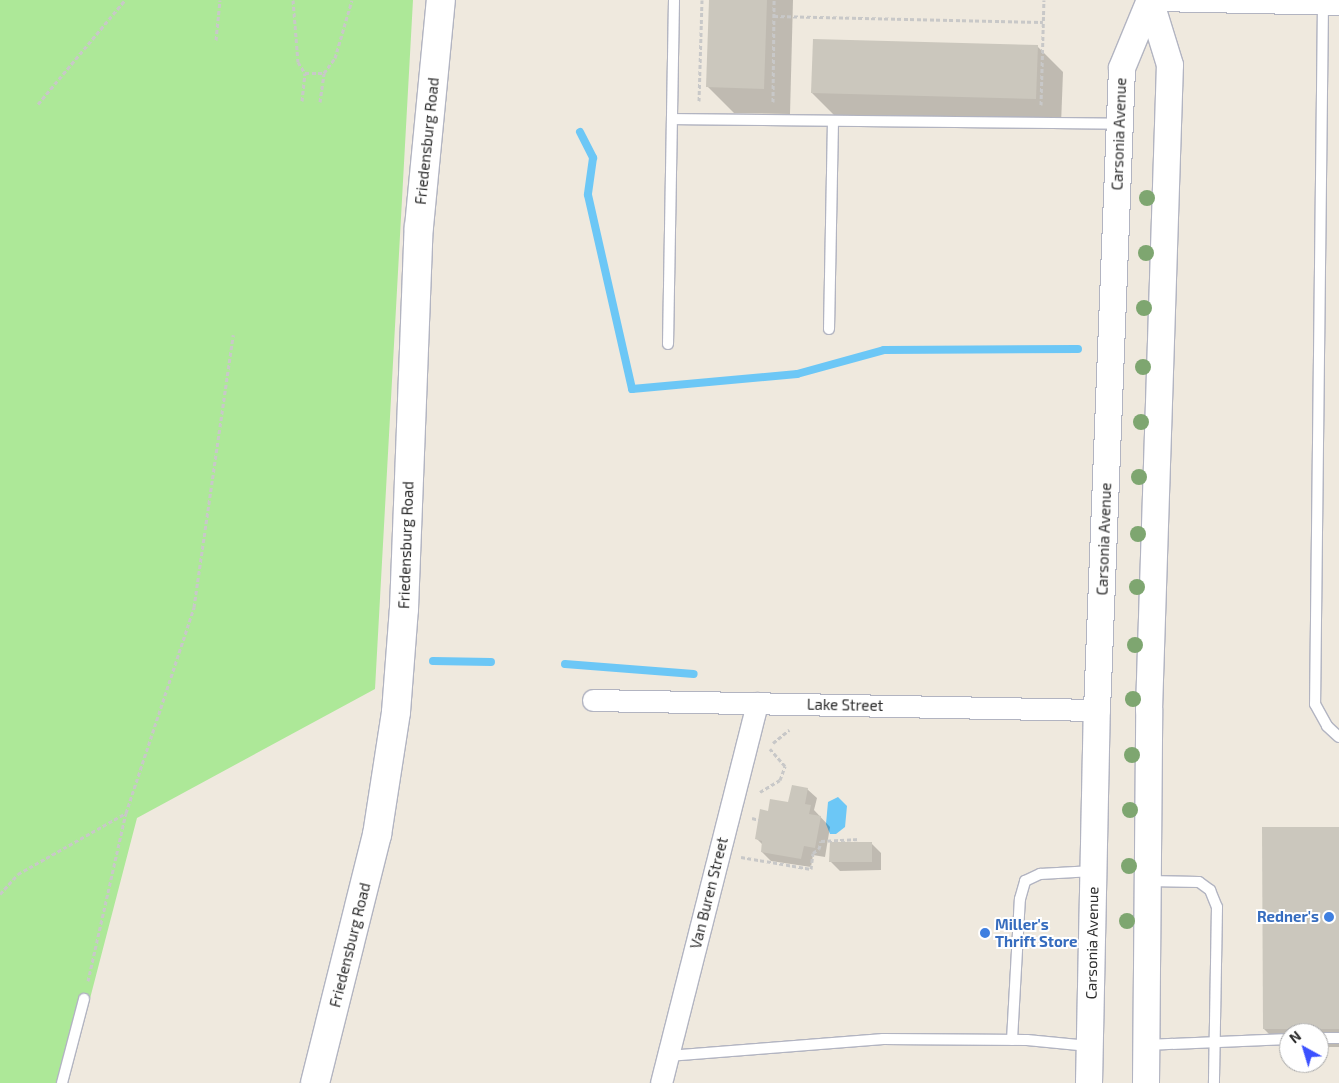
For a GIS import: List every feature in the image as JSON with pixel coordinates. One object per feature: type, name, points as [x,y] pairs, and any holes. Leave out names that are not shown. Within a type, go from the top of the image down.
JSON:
[{"type":"main road","name":"Friedensburg Road","points":[[316,1083],[377,835],[396,712],[404,609],[419,227],[441,0]]},
{"type":"street","name":"Carsonia Avenue","points":[[1089,1083],[1097,710],[1122,68],[1150,0]]},
{"type":"street","name":"Carsonia Avenue","points":[[1146,1083],[1149,710],[1170,65],[1150,0]]},
{"type":"street","points":[[1155,0],[1331,4]]},
{"type":"street","name":"Lake Street","points":[[593,700],[1097,710]]},
{"type":"street","name":"Van Buren Street","points":[[661,1083],[757,703]]},
{"type":"lane","points":[[668,344],[674,0]]},
{"type":"lane","points":[[1331,4],[1315,704],[1327,726],[1339,737]]},
{"type":"lane","points":[[672,119],[1120,124]]},
{"type":"lane","points":[[830,329],[833,121]]},
{"type":"lane","points":[[1012,1040],[1020,899],[1025,881],[1040,874],[1094,871]]},
{"type":"lane","points":[[1147,881],[1199,882],[1210,890],[1217,907],[1214,1083]]},
{"type":"lane","points":[[62,1083],[84,999]]},
{"type":"lane","points":[[668,1056],[883,1039],[1012,1040],[1090,1046]]},
{"type":"lane","points":[[1146,1045],[1216,1040],[1279,1039]]},
{"type":"path","points":[[38,104],[125,0]]},
{"type":"path","points":[[216,40],[220,0]]},
{"type":"path","points":[[293,0],[298,62],[305,73],[302,101]]},
{"type":"path","points":[[320,102],[324,73],[335,58],[352,0]]},
{"type":"path","points":[[702,0],[698,101],[708,101]]},
{"type":"path","points":[[773,120],[774,0]]},
{"type":"path","points":[[1041,110],[1044,0]]},
{"type":"path","points":[[774,16],[1043,22]]},
{"type":"path","points":[[305,73],[324,73]]},
{"type":"path","points":[[764,102],[783,103]]},
{"type":"path","points":[[84,999],[126,813],[194,606],[233,336]]},
{"type":"path","points":[[753,796],[780,780],[785,766],[768,746],[787,730],[797,730]]},
{"type":"path","points":[[747,825],[750,810]]},
{"type":"path","points":[[0,894],[18,874],[126,813]]},
{"type":"path","points":[[742,849],[740,857],[812,869],[813,853],[819,849],[821,841],[860,839]]},
{"type":"green space","points":[[0,0],[413,0],[375,689],[137,818],[68,1083],[0,1083]]},
{"type":"water","points":[[838,797],[847,806],[845,827],[836,834],[830,834],[826,824],[828,802]]},
{"type":"building","points":[[709,0],[767,0],[764,89],[706,87]]},
{"type":"building","points":[[813,39],[1038,45],[1036,99],[811,93]]},
{"type":"building","points":[[792,785],[808,788],[805,804],[811,805],[809,814],[821,816],[815,848],[804,846],[801,859],[761,852],[762,841],[755,839],[760,809],[768,811],[770,799],[788,802]]},
{"type":"building","points":[[1262,827],[1339,827],[1339,1029],[1329,1029],[1329,1023],[1279,1023],[1279,1029],[1263,1029]]},
{"type":"building","points":[[830,842],[872,842],[872,862],[829,862]]},
{"type":"waterway","points":[[580,132],[593,158],[588,195],[632,389],[797,374],[884,350],[1078,349]]},
{"type":"waterway","points":[[433,661],[491,662]]},
{"type":"waterway","points":[[565,664],[694,674]]},
{"type":"place","name":"Redner's","points":[[1329,917]]},
{"type":"place","name":"Miller's Thrift Store","points":[[985,933]]}]
